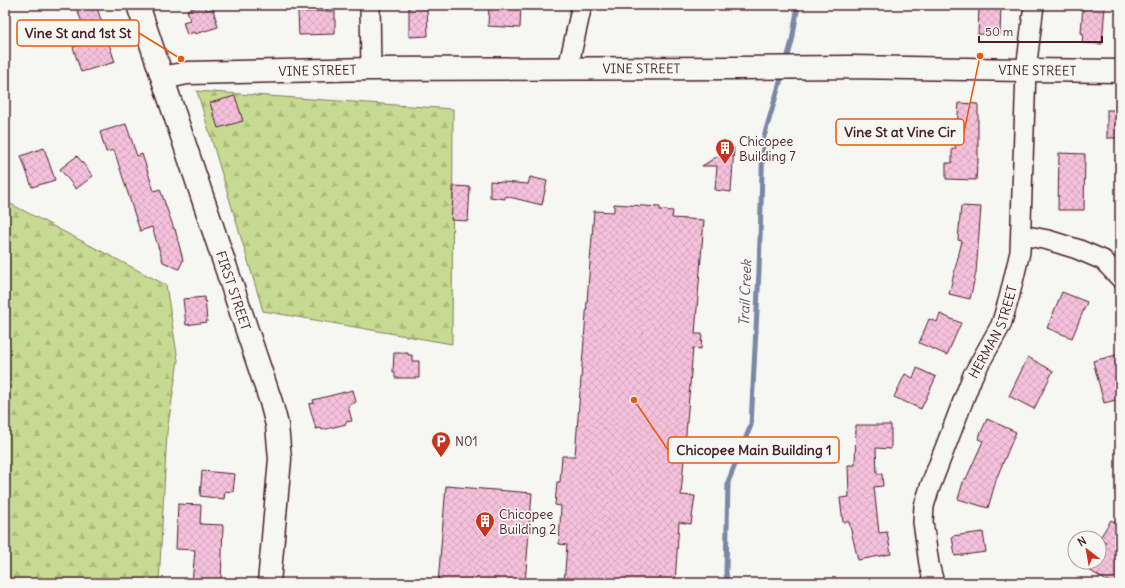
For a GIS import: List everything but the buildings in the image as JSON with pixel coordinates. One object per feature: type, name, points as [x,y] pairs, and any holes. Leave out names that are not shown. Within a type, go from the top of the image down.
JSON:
[{"type":"street","name":"FIRST STREET","points":[[138,5],[271,402],[277,425],[280,459],[269,583]]},
{"type":"street","points":[[370,5],[371,69]]},
{"type":"street","points":[[568,68],[582,5]]},
{"type":"street","name":"HERMAN STREET","points":[[934,583],[929,564],[923,522],[924,506],[973,375],[1001,325],[1020,252],[1022,236],[1026,70],[1034,5]]},
{"type":"street","name":"VINE STREET","points":[[163,78],[187,72],[371,69],[736,68],[852,66],[1120,71]]},
{"type":"street","points":[[1022,236],[1048,240],[1077,249],[1103,260],[1120,278]]},
{"type":"green space","points":[[197,91],[453,109],[452,344],[263,311]]},
{"type":"green space","points":[[5,201],[166,285],[178,360],[167,432],[159,583],[5,583]]},
{"type":"waterway","name":"Trail Creek","points":[[786,63],[792,41],[798,5]]},
{"type":"waterway","name":"Trail Creek","points":[[727,583],[728,482],[751,425],[759,271],[763,140],[783,72]]},
{"type":"place","name":"Vine St at Vine Cir","points":[[980,56]]},
{"type":"place","name":"Vine St and 1st St","points":[[181,59]]},
{"type":"place","name":"Chicopee Building 7","points":[[725,165]]},
{"type":"place","name":"Chicopee Main Building 1","points":[[634,400]]},
{"type":"place","name":"N01","points":[[441,458]]},
{"type":"place","name":"Chicopee Building 2","points":[[485,538]]}]
